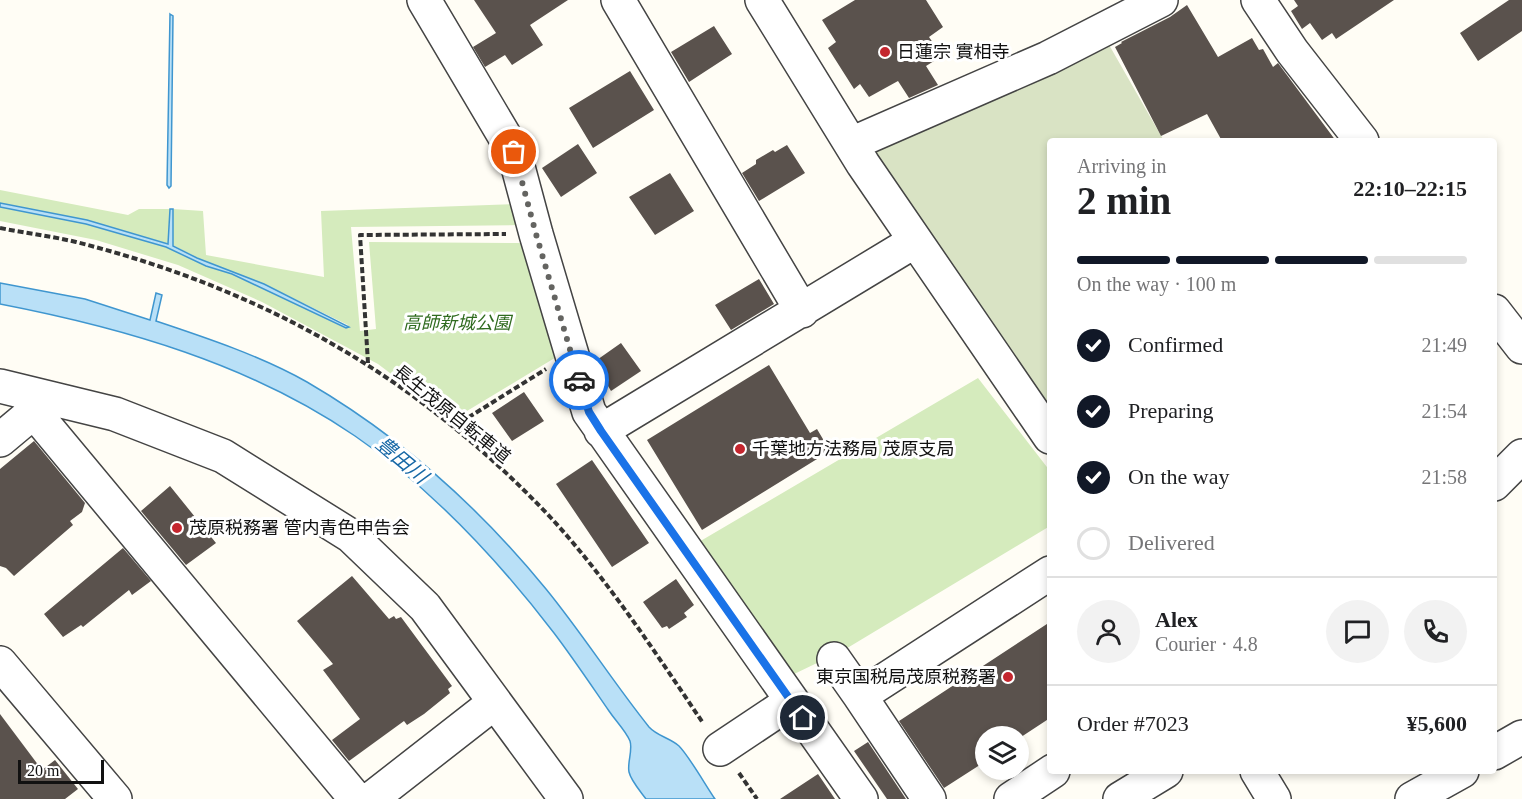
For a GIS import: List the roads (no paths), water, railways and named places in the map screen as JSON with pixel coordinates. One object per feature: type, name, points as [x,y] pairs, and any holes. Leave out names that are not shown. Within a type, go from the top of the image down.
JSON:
[{"type":"street","points":[[424,0],[514,152],[589,412],[861,799]]},
{"type":"street","points":[[618,0],[802,311]]},
{"type":"street","points":[[762,0],[851,144],[1047,433]]},
{"type":"street","points":[[851,144],[1048,58],[1161,0]]},
{"type":"street","points":[[1258,0],[1292,51],[1360,138]]},
{"type":"street","points":[[601,431],[915,241]]},
{"type":"street","points":[[1497,315],[1522,346]]},
{"type":"street","points":[[0,386],[42,405],[115,414],[223,456],[351,536],[425,607],[566,799]]},
{"type":"street","points":[[0,440],[42,405]]},
{"type":"street","points":[[42,405],[356,799]]},
{"type":"street","points":[[1497,481],[1522,456]]},
{"type":"street","points":[[860,696],[1047,575]]},
{"type":"street","points":[[834,659],[929,799]]},
{"type":"street","points":[[0,663],[115,799]]},
{"type":"street","points":[[720,749],[792,701]]},
{"type":"street","points":[[371,799],[495,703]]},
{"type":"street","points":[[1497,751],[1522,737]]},
{"type":"street","points":[[1011,799],[1048,774]]},
{"type":"street","points":[[1120,799],[1161,774]]},
{"type":"street","points":[[1259,774],[1274,799]]},
{"type":"street","points":[[1412,799],[1456,774]]},
{"type":"water","points":[[170,14],[173,16],[171,186],[169,188],[167,185]]},
{"type":"water","points":[[0,203],[87,220],[168,244],[170,209],[173,209],[173,246],[197,258],[264,284],[349,327],[346,328],[232,274],[206,266],[166,247],[86,224],[0,207]]},
{"type":"water","name":"豊田川","points":[[0,283],[85,299],[150,320],[156,293],[162,295],[156,321],[271,364],[307,382],[373,425],[405,449],[465,501],[520,559],[546,589],[649,727],[679,746],[715,799],[646,799],[629,772],[631,748],[628,737],[561,642],[486,552],[437,502],[383,456],[315,411],[273,388],[229,369],[139,337],[0,304]]},
{"type":"place","name":"日蓮宗 實相寺","points":[[885,52]]},
{"type":"place","name":"千葉地方法務局 茂原支局","points":[[740,449]]},
{"type":"place","name":"茂原税務署 管内青色申告会","points":[[177,528]]},
{"type":"place","name":"東京国税局茂原税務署","points":[[1008,677]]},
{"type":"park label","name":"高師新城公園","points":[[457,323]]}]
